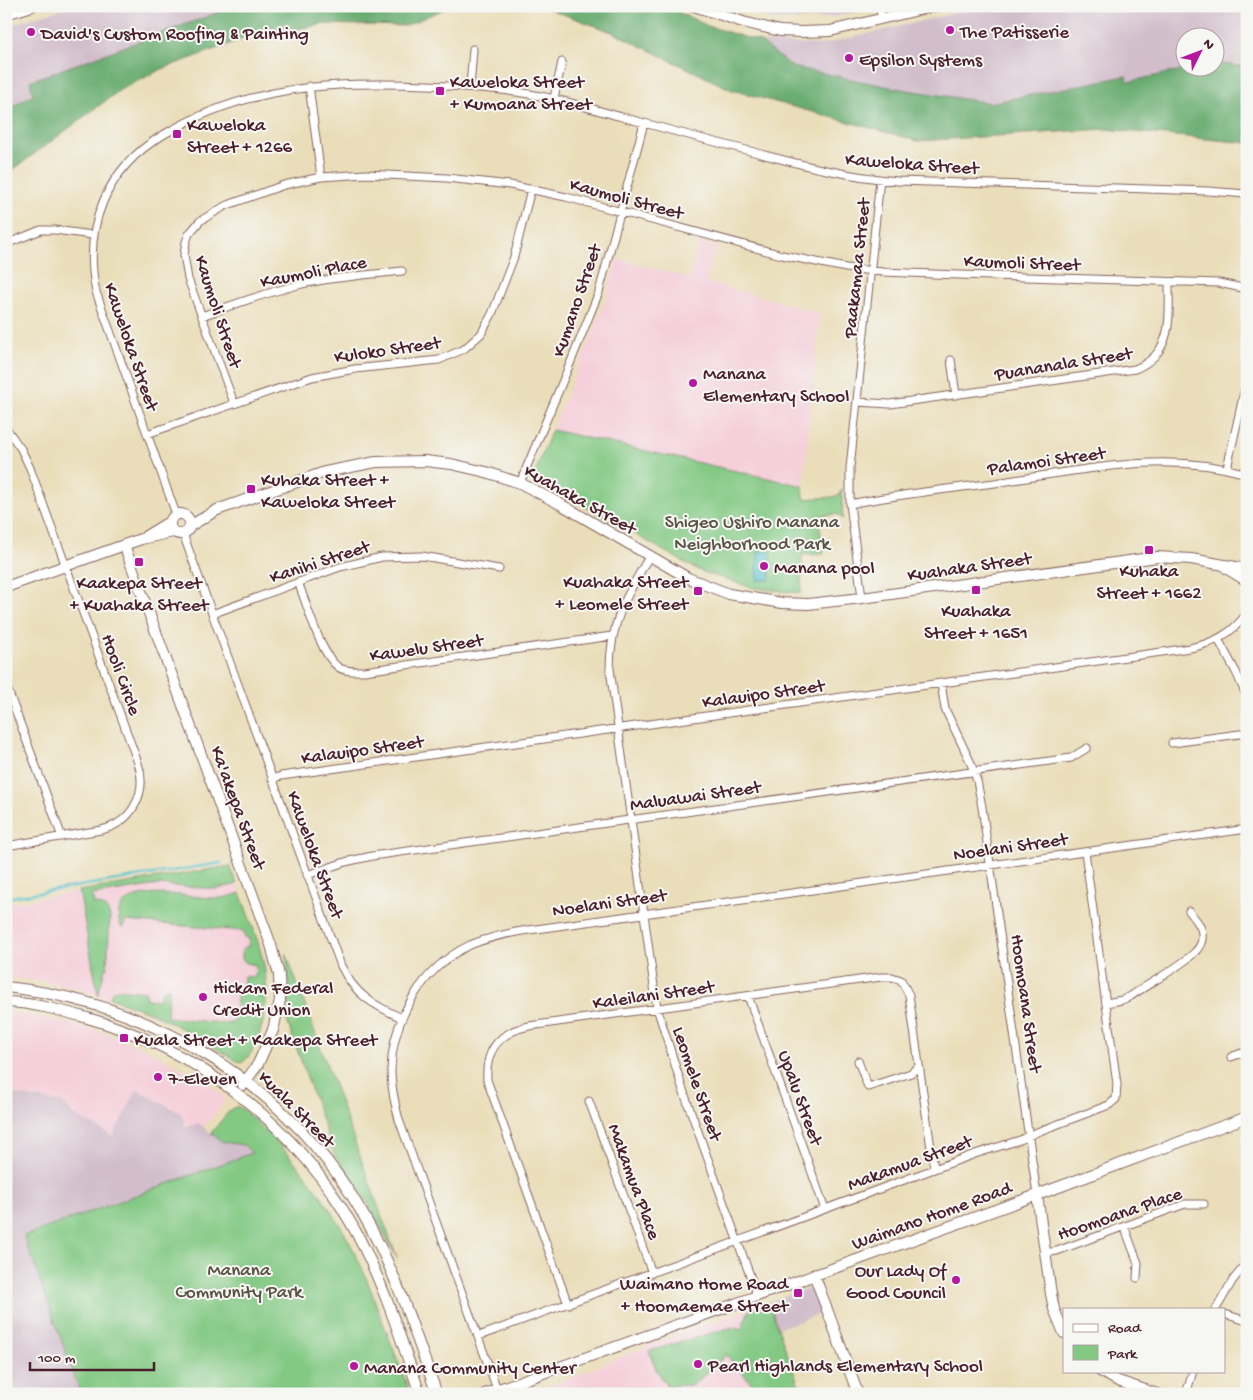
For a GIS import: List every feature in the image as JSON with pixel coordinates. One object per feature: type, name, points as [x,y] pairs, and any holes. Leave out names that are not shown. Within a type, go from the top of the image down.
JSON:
[{"type":"street","points":[[6,14],[32,6]]},
{"type":"street","points":[[694,6],[743,22],[780,31],[815,32],[830,31],[935,6]]},
{"type":"street","points":[[879,6],[882,18]]},
{"type":"street","points":[[470,87],[473,49]]},
{"type":"street","points":[[554,98],[562,62]]},
{"type":"street","name":"Kaweloka Street","points":[[402,1018],[368,1001],[353,987],[346,977],[335,953],[96,292],[91,259],[92,235],[103,202],[115,180],[135,155],[157,138],[182,124],[229,104],[309,86],[383,83],[470,87],[554,98],[801,165],[826,171],[880,179],[1208,190],[1247,194]]},
{"type":"street","points":[[309,86],[321,177]]},
{"type":"street","name":"Kumano Street","points":[[520,483],[596,300],[644,123]]},
{"type":"street","name":"Kaumoli Street","points":[[234,403],[188,278],[184,248],[189,234],[208,214],[245,197],[284,184],[321,177],[366,174],[447,178],[531,189],[782,255],[822,264],[871,270],[1219,284],[1247,288]]},
{"type":"street","name":"Paakamaa Street","points":[[862,598],[850,504],[850,468],[880,179]]},
{"type":"street","name":"Kuloko Street","points":[[147,434],[312,377],[355,369],[439,360],[464,349],[481,334],[492,314],[514,257],[531,189]]},
{"type":"street","points":[[6,244],[41,230],[92,235]]},
{"type":"street","name":"Kaumoli Place","points":[[202,316],[299,285],[357,276],[402,272]]},
{"type":"street","name":"Puananala Street","points":[[857,402],[890,404],[1126,371],[1142,366],[1159,352],[1167,335],[1169,282]]},
{"type":"street","points":[[951,360],[956,395]]},
{"type":"street","points":[[1227,468],[1247,379]]},
{"type":"street","name":"Hooli Circle","points":[[6,428],[30,468],[138,763],[141,777],[141,786],[135,806],[130,814],[120,822],[106,829],[6,846]]},
{"type":"street","name":"Kuahaka Street","points":[[6,587],[325,472],[376,462],[410,461],[451,464],[486,472],[520,483],[688,578],[729,594],[782,603],[808,604],[862,598],[1156,557],[1190,559],[1247,571]]},
{"type":"street","name":"Palamoi Street","points":[[850,504],[1135,463],[1186,462],[1227,468],[1247,474]]},
{"type":"street","name":"Ka'akepa Street","points":[[124,545],[277,965],[280,988],[277,1017],[264,1053],[237,1093]]},
{"type":"street","name":"Kanihi Street","points":[[212,614],[352,564],[398,556],[442,559],[499,569]]},
{"type":"street","name":"Leomele Street","points":[[650,556],[624,601],[612,636],[610,669],[657,1008],[683,1090],[757,1295]]},
{"type":"street","name":"Kuahaka Street","points":[[1223,566],[1247,581]]},
{"type":"street","name":"Kawelu Street","points":[[298,582],[321,643],[328,656],[338,667],[348,670],[364,671],[612,636]]},
{"type":"street","name":"Kalauipo Street","points":[[272,779],[281,776],[617,728],[1190,648],[1218,640],[1232,630],[1247,613]]},
{"type":"street","points":[[1218,640],[1236,672],[1247,697]]},
{"type":"street","name":"Hoomoana Street","points":[[941,683],[949,718],[962,741],[974,772],[982,807],[1045,1253],[1054,1309],[1063,1330]]},
{"type":"street","points":[[6,685],[62,837]]},
{"type":"street","points":[[1172,743],[1247,733]]},
{"type":"street","name":"Maluawai Street","points":[[307,875],[345,862],[372,856],[1071,758],[1087,748]]},
{"type":"street","name":"Noelani Street","points":[[498,1391],[395,1104],[391,1079],[392,1056],[402,1018],[420,987],[438,967],[460,951],[478,942],[505,934],[1247,829]]},
{"type":"street","name":"Makamua Street","points":[[478,1336],[1029,1136],[1101,1108],[1116,1099],[1118,1084],[1085,852]]},
{"type":"street","points":[[1106,1003],[1131,996],[1196,951],[1202,941],[1202,934],[1200,927],[1189,911]]},
{"type":"street","name":"Kaleilani Street","points":[[568,1304],[489,1090],[486,1070],[488,1060],[496,1044],[508,1033],[521,1028],[881,977],[892,977],[901,980],[909,995],[934,1169]]},
{"type":"street","name":"Kuala Street","points":[[6,987],[60,994],[102,1006],[140,1020],[177,1037],[219,1061],[288,1117],[315,1146],[338,1175],[364,1215],[396,1284],[437,1394]]},
{"type":"street","name":"Upalu Street","points":[[748,996],[825,1209]]},
{"type":"street","name":"Kuala Street","points":[[6,1002],[56,1009],[97,1021],[153,1042],[209,1073],[264,1116],[296,1148],[326,1184],[341,1207],[370,1260],[420,1394]]},
{"type":"street","points":[[97,1021],[102,1006]]},
{"type":"street","points":[[1231,1057],[1247,1051]]},
{"type":"street","points":[[858,1061],[868,1087],[911,1073],[919,1066]]},
{"type":"street","name":"Makamua Place","points":[[589,1101],[652,1273]]},
{"type":"street","name":"Waimano Home Road","points":[[484,1394],[498,1391],[814,1274],[1037,1195],[1247,1116]]},
{"type":"street","name":"Hoomoana Place","points":[[1045,1253],[1056,1251],[1185,1204],[1204,1204]]},
{"type":"street","points":[[1124,1226],[1138,1263],[1137,1278]]},
{"type":"street","points":[[1217,1308],[1233,1280],[1247,1262]]},
{"type":"street","points":[[814,1274],[858,1394]]},
{"type":"street","points":[[1226,1315],[1247,1321]]},
{"type":"street","points":[[1102,1372],[1118,1381],[1157,1394]]},
{"type":"street","points":[[1186,1394],[1193,1372]]},
{"type":"shaded area","points":[[72,6],[236,6],[30,81],[33,93],[7,110],[6,26]]},
{"type":"shaded area","points":[[726,6],[862,6],[857,12],[825,18],[796,20],[773,19]]},
{"type":"shaded area","points":[[985,6],[1247,6],[1247,67],[1226,64],[1226,28],[1176,28],[1176,71],[1127,82],[1125,76],[990,103],[895,88],[792,67],[761,42],[820,45]]},
{"type":"shaded area","name":"Manana Elementary School","points":[[693,240],[721,248],[714,253],[706,282],[820,313],[803,486],[552,430],[604,304],[617,259],[689,278],[698,247]]},
{"type":"shaded area","points":[[230,866],[260,946],[267,983],[267,1002],[261,1031],[249,1056],[241,1063],[179,1027],[123,1003],[78,989],[46,982],[6,977],[6,904]]},
{"type":"shaded area","points":[[6,1012],[47,1018],[84,1027],[145,1049],[209,1084],[224,1096],[224,1103],[204,1127],[198,1123],[186,1128],[113,1136],[72,1114],[63,1103],[6,1093]]},
{"type":"shaded area","points":[[137,1090],[181,1113],[186,1128],[198,1123],[219,1139],[228,1143],[244,1145],[253,1153],[25,1236],[81,1394],[6,1394],[6,1093],[63,1103],[72,1114],[113,1136]]},
{"type":"shaded area","points":[[812,1289],[816,1292],[823,1313],[779,1328],[769,1302],[803,1290]]},
{"type":"shaded area","name":"Pearl Highlands Elementary School","points":[[769,1302],[803,1394],[553,1394],[550,1386],[658,1342]]},
{"type":"green space","points":[[236,6],[451,6],[405,26],[324,24],[243,39],[162,69],[120,90],[6,175],[6,109],[33,94],[30,81]]},
{"type":"green space","points":[[541,6],[666,6],[708,26],[761,42],[792,67],[895,88],[990,103],[1126,76],[1127,82],[1176,71],[1176,78],[1226,78],[1226,64],[1247,67],[1247,143],[1105,129],[918,141],[732,90],[612,32]]},
{"type":"green space","name":"Shigeo Ushiro Manana Neighborhood Park","points":[[552,430],[803,486],[804,499],[834,497],[840,494],[841,490],[843,519],[837,514],[818,516],[824,554],[802,555],[801,593],[754,588],[694,568],[538,479],[536,470]]},
{"type":"green space","points":[[230,866],[237,884],[217,889],[159,885],[92,895],[94,904],[105,908],[110,917],[107,968],[105,969],[98,995],[79,891]]},
{"type":"green space","points":[[240,893],[254,929],[264,964],[266,981],[264,1018],[258,1038],[249,1055],[241,1063],[154,1014],[110,998],[112,991],[116,989],[146,992],[146,999],[160,1000],[161,992],[169,988],[167,1017],[219,1023],[235,1020],[238,988],[243,988],[244,976],[255,977],[256,965],[246,963],[242,959],[242,949],[248,947],[249,939],[244,936],[244,931],[125,921],[124,927],[121,927],[119,912],[125,902],[136,897],[152,894],[217,898]]},
{"type":"green space","points":[[286,953],[397,1258],[365,1198],[334,1154],[287,1021],[290,994]]},
{"type":"green space","name":"Manana Community Park","points":[[238,1106],[256,1121],[304,1172],[343,1230],[365,1276],[410,1394],[81,1394],[24,1236],[252,1153],[244,1145],[223,1142],[211,1133],[231,1109]]},
{"type":"green space","points":[[769,1303],[802,1394],[761,1394],[726,1355],[693,1385],[667,1386],[656,1369],[649,1351],[733,1327],[741,1330],[749,1310]]},
{"type":"water","name":"Manana pool","points":[[758,551],[771,552],[770,580],[757,580]]},
{"type":"waterway","points":[[6,898],[221,863]]},
{"type":"place","name":"The Patisserie","points":[[950,30]]},
{"type":"place","name":"David's Custom Roofing & Painting","points":[[31,32]]},
{"type":"place","name":"Epsilon Systems","points":[[849,58]]},
{"type":"place","name":"Kaweloka Street + Kumoana Street","points":[[440,91]]},
{"type":"place","name":"Kaweloka Street + 1266","points":[[177,134]]},
{"type":"place","name":"Manana Elementary School","points":[[693,383]]},
{"type":"place","name":"Kuhaka Street + Kaweloka Street","points":[[251,489]]},
{"type":"place","name":"Kuhaka Street + 1662","points":[[1149,550]]},
{"type":"place","name":"Kaakepa Street + Kuahaka Street","points":[[139,562]]},
{"type":"place","name":"Manana pool","points":[[764,566]]},
{"type":"place","name":"Kuahaka Street + 1651","points":[[976,590]]},
{"type":"place","name":"Kuahaka Street + Leomele Street","points":[[698,591]]},
{"type":"place","name":"Hickam Federal Credit Union","points":[[203,997]]},
{"type":"place","name":"Kuala Street + Kaakepa Street","points":[[124,1038]]},
{"type":"place","name":"7-Eleven","points":[[158,1077]]},
{"type":"place","name":"Our Lady Of Good Council","points":[[956,1280]]},
{"type":"place","name":"Waimano Home Road + Hoomaemae Street","points":[[798,1293]]},
{"type":"place","name":"Pearl Highlands Elementary School","points":[[698,1364]]},
{"type":"place","name":"Manana Community Center","points":[[354,1366]]}]
